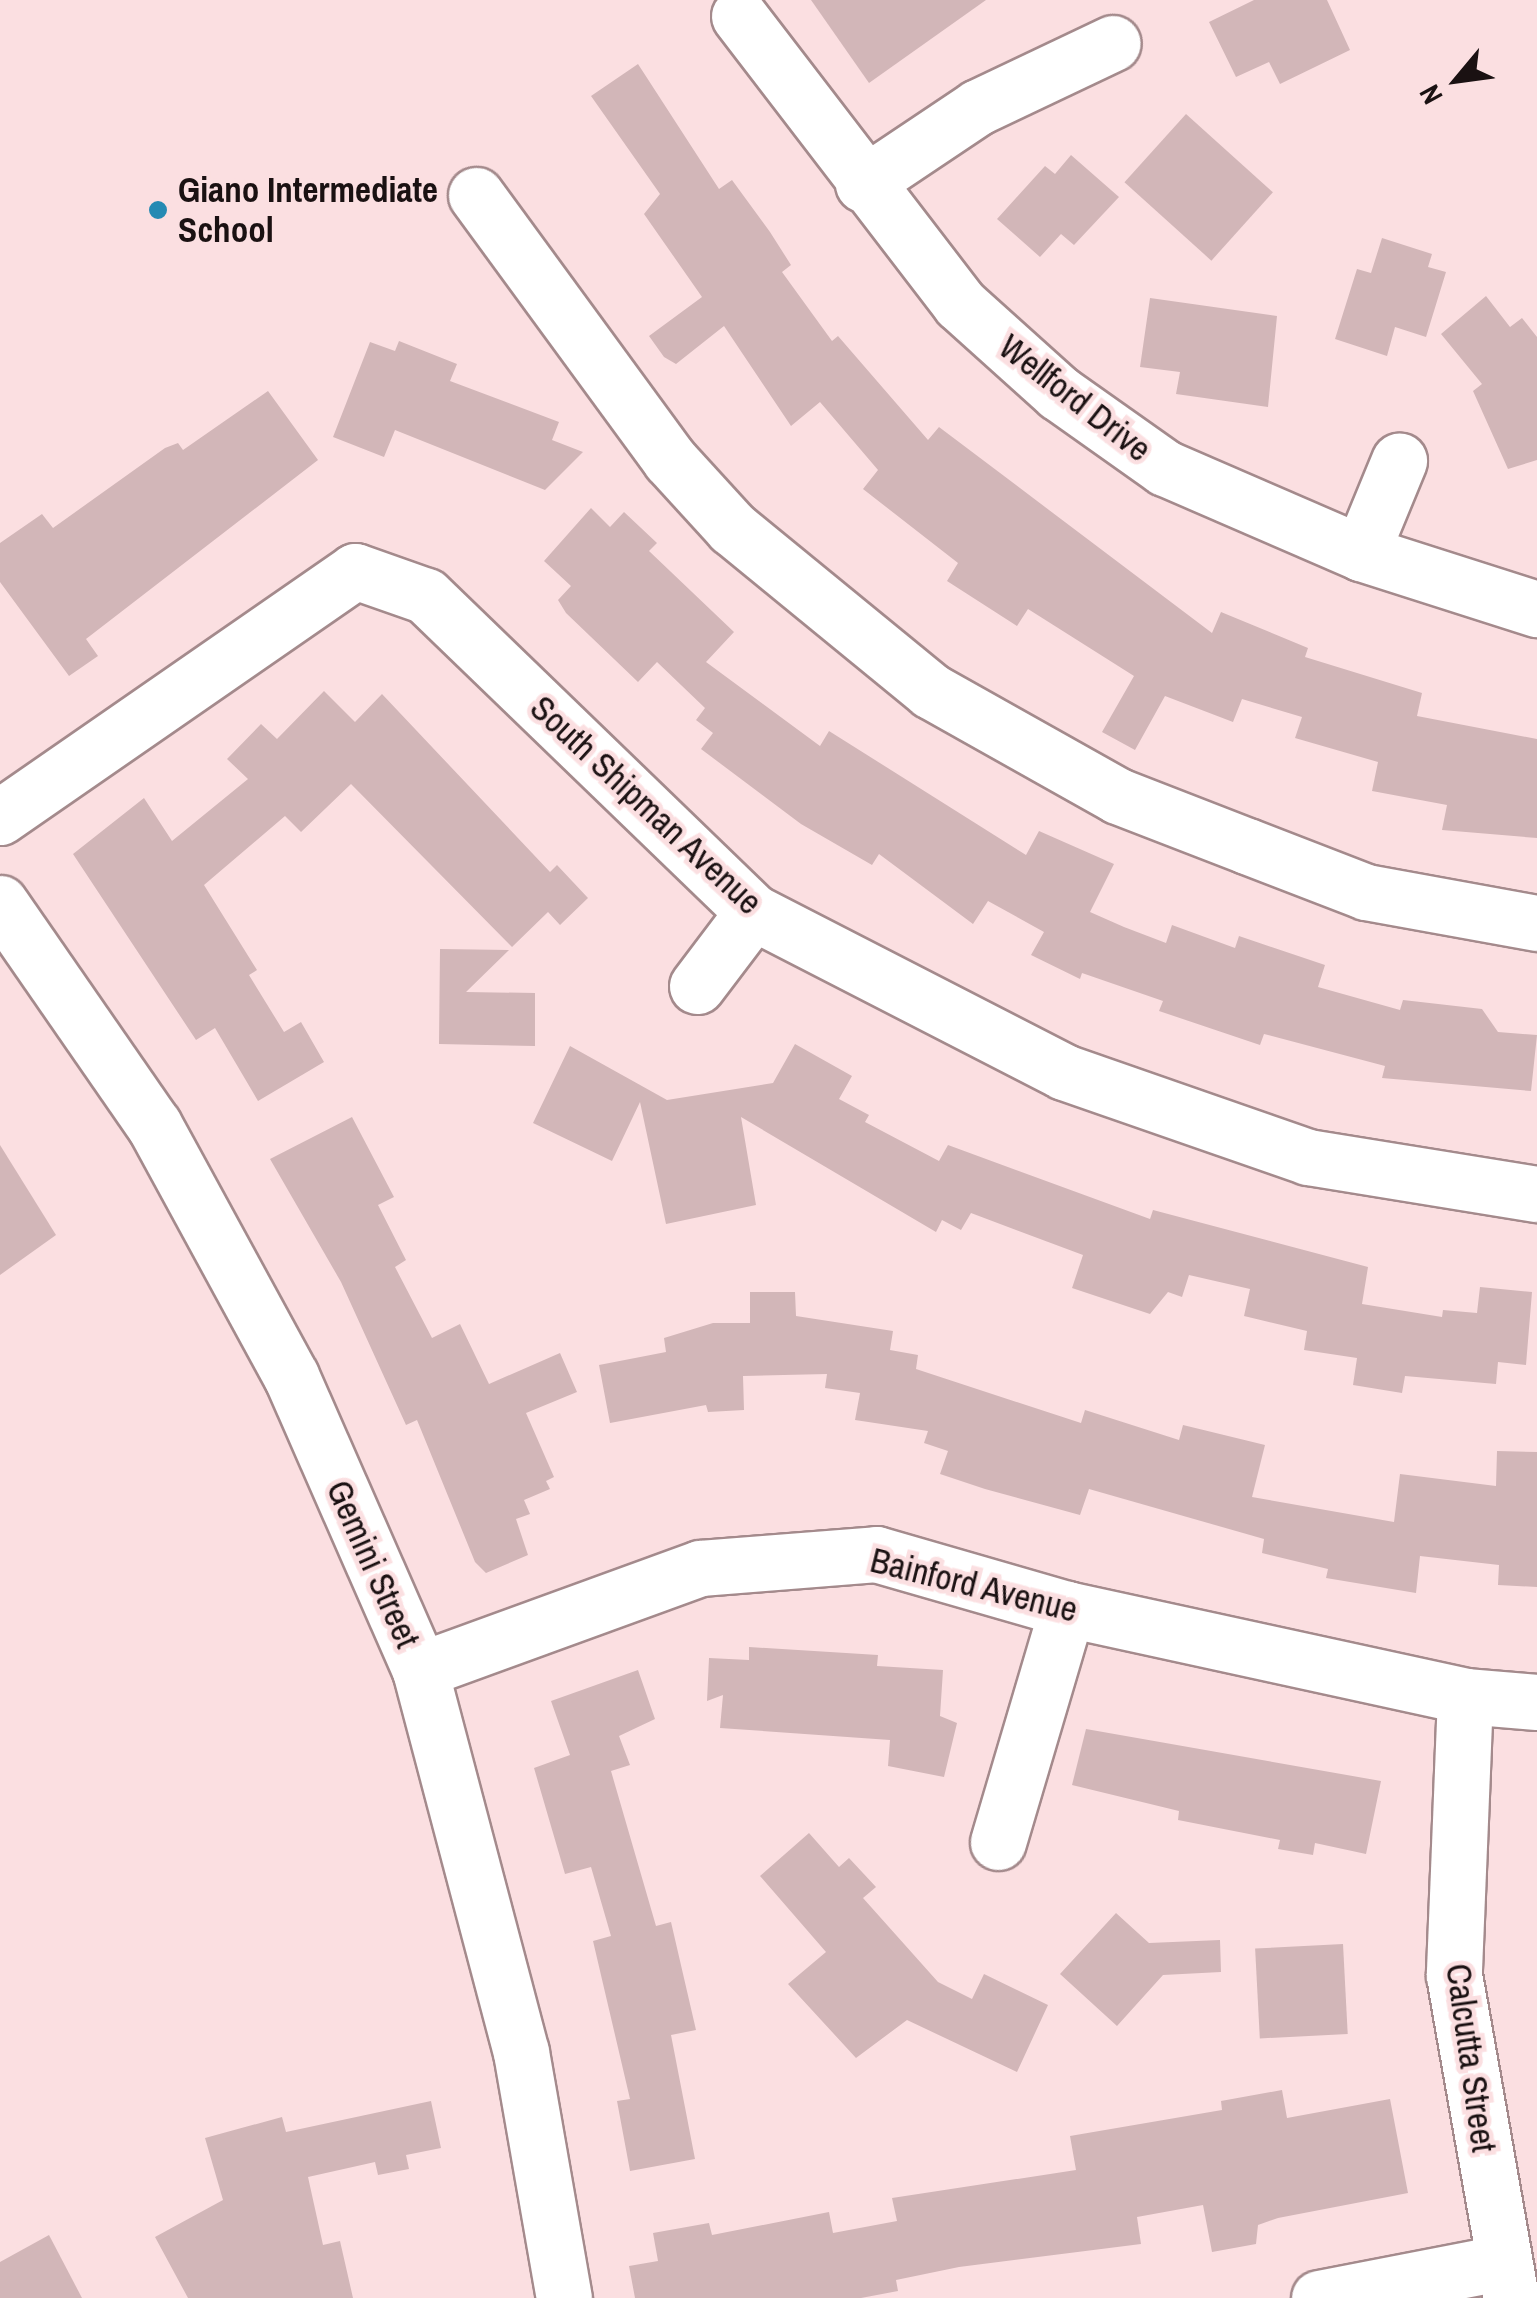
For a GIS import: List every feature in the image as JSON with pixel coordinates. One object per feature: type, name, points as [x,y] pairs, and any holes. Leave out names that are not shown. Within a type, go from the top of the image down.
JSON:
[{"type":"street","name":"Wellford Drive","points":[[739,16],[863,184],[960,304],[1059,392],[1165,468],[1361,554],[1537,609]]},
{"type":"street","points":[[863,184],[978,107],[1113,43]]},
{"type":"street","points":[[476,195],[670,460],[720,514],[931,691],[1118,796],[1366,892],[1537,923]]},
{"type":"street","points":[[1361,554],[1399,461]]},
{"type":"street","name":"South Shipman Avenue","points":[[0,817],[355,571],[426,596],[753,912],[1064,1072],[1308,1157],[1537,1194]]},
{"type":"street","name":"Gemini Street","points":[[0,903],[163,1142],[291,1376],[420,1670],[520,2052],[564,2298]]},
{"type":"street","points":[[697,986],[753,912]]},
{"type":"street","name":"Bainford Avenue","points":[[420,1670],[700,1568],[876,1554],[1066,1609],[1466,1696],[1537,1702]]},
{"type":"street","points":[[998,1842],[1066,1609]]},
{"type":"street","name":"Calcutta Street","points":[[1466,1696],[1454,1976],[1507,2280]]},
{"type":"street","points":[[1318,2298],[1507,2280]]},
{"type":"building","points":[[811,0],[986,0],[869,83]]},
{"type":"building","points":[[1254,0],[1327,0],[1350,50],[1280,84],[1269,62],[1236,77],[1209,22]]},
{"type":"building","points":[[638,64],[719,189],[732,180],[770,232],[791,265],[782,272],[832,341],[838,336],[928,440],[939,427],[1212,633],[1221,612],[1308,648],[1305,657],[1422,693],[1417,716],[1537,739],[1537,838],[1442,830],[1447,805],[1372,791],[1378,762],[1295,738],[1302,717],[1242,699],[1233,722],[1165,696],[1135,750],[1102,732],[1134,676],[1028,609],[1017,626],[947,581],[958,563],[863,489],[878,470],[820,402],[791,426],[724,326],[676,364],[664,357],[649,336],[702,297],[644,214],[660,194],[591,96]]},
{"type":"building","points":[[1186,114],[1273,192],[1211,261],[1124,182]]},
{"type":"building","points":[[1071,155],[1119,197],[1074,245],[1061,234],[1040,257],[997,219],[1045,166],[1055,174]]},
{"type":"building","points":[[1382,238],[1432,254],[1428,267],[1446,272],[1426,337],[1395,327],[1387,356],[1335,339],[1357,269],[1371,273]]},
{"type":"building","points":[[1486,296],[1510,327],[1522,318],[1537,337],[1537,460],[1508,469],[1473,391],[1482,384],[1441,334]]},
{"type":"building","points":[[1150,298],[1277,316],[1268,407],[1176,394],[1180,372],[1140,367]]},
{"type":"building","points":[[399,341],[457,364],[450,381],[559,422],[552,440],[583,452],[545,490],[395,430],[384,457],[333,437],[370,342],[395,351]]},
{"type":"building","points":[[268,391],[318,460],[86,639],[98,656],[69,676],[0,582],[0,543],[42,514],[53,528],[165,448],[178,443],[183,450]]},
{"type":"building","points":[[591,508],[610,527],[624,512],[657,543],[649,551],[734,632],[706,662],[820,746],[829,731],[1026,855],[1039,831],[1114,864],[1090,912],[1124,927],[1166,943],[1172,925],[1235,948],[1239,936],[1325,965],[1318,987],[1400,1010],[1403,1000],[1482,1009],[1498,1032],[1537,1035],[1531,1091],[1382,1078],[1385,1066],[1264,1034],[1260,1045],[1159,1011],[1163,1001],[1082,973],[1080,979],[1031,955],[1044,932],[988,901],[973,924],[879,854],[872,865],[801,824],[701,749],[713,733],[696,720],[705,708],[657,662],[638,682],[566,613],[558,600],[571,586],[544,561]]},
{"type":"building","points":[[324,691],[355,722],[382,694],[550,872],[557,865],[588,898],[560,925],[548,912],[512,947],[351,784],[301,832],[285,816],[204,885],[257,970],[249,975],[284,1032],[301,1022],[324,1062],[258,1101],[215,1028],[196,1040],[73,854],[144,798],[172,841],[248,779],[227,759],[261,724],[277,739]]},
{"type":"building","points":[[440,949],[509,950],[466,992],[535,993],[535,1046],[439,1044]]},
{"type":"building","points":[[795,1044],[852,1076],[839,1099],[869,1115],[865,1122],[939,1161],[948,1145],[1150,1219],[1153,1210],[1368,1267],[1362,1304],[1442,1317],[1443,1310],[1477,1313],[1480,1287],[1532,1292],[1526,1365],[1498,1362],[1496,1384],[1405,1376],[1402,1393],[1353,1385],[1357,1358],[1304,1350],[1307,1331],[1244,1316],[1250,1289],[1189,1275],[1182,1297],[1168,1292],[1150,1314],[1072,1288],[1083,1255],[971,1213],[961,1230],[942,1220],[936,1232],[741,1117],[756,1205],[666,1224],[640,1102],[612,1161],[533,1123],[570,1046],[667,1100],[773,1083]]},
{"type":"building","points":[[352,1117],[394,1197],[378,1205],[406,1260],[395,1267],[432,1338],[460,1324],[489,1384],[560,1353],[577,1392],[526,1413],[554,1477],[546,1481],[550,1489],[524,1500],[530,1514],[516,1519],[528,1555],[486,1573],[475,1562],[417,1420],[406,1425],[341,1282],[270,1159]]},
{"type":"building","points":[[0,1145],[56,1235],[0,1275]]},
{"type":"building","points":[[750,1292],[795,1292],[796,1316],[893,1331],[890,1350],[918,1355],[916,1369],[1081,1423],[1085,1410],[1179,1440],[1183,1425],[1265,1445],[1252,1497],[1394,1522],[1400,1474],[1496,1486],[1497,1451],[1537,1452],[1537,1587],[1498,1585],[1499,1565],[1420,1556],[1416,1593],[1326,1578],[1328,1569],[1262,1553],[1264,1539],[1089,1489],[1080,1515],[985,1489],[940,1474],[948,1451],[924,1443],[928,1431],[855,1420],[860,1393],[825,1388],[827,1374],[743,1376],[744,1410],[708,1412],[706,1405],[610,1423],[599,1365],[666,1352],[664,1338],[713,1323],[750,1323]]},
{"type":"building","points":[[749,1647],[878,1655],[877,1666],[943,1670],[940,1716],[957,1723],[944,1777],[888,1766],[890,1740],[720,1728],[723,1695],[707,1701],[709,1658],[749,1660]]},
{"type":"building","points":[[638,1670],[655,1719],[619,1736],[630,1765],[611,1771],[656,1926],[671,1922],[696,2030],[671,2035],[695,2159],[630,2171],[617,2101],[630,2099],[593,1941],[611,1936],[591,1867],[565,1874],[534,1768],[570,1755],[551,1701]]},
{"type":"building","points":[[1086,1729],[1381,1781],[1366,1854],[1315,1843],[1313,1855],[1278,1849],[1280,1840],[1178,1820],[1179,1811],[1072,1785]]},
{"type":"building","points":[[809,1833],[839,1867],[849,1858],[876,1887],[863,1898],[938,1982],[972,1999],[984,1974],[1048,2005],[1017,2072],[907,2020],[856,2058],[788,1984],[826,1952],[760,1876]]},
{"type":"building","points":[[1116,1913],[1149,1943],[1220,1940],[1221,1972],[1163,1975],[1117,2026],[1060,1974]]},
{"type":"building","points":[[1343,1944],[1348,2034],[1260,2038],[1255,1949]]},
{"type":"building","points":[[1282,2090],[1287,2118],[1390,2099],[1408,2193],[1278,2218],[1258,2225],[1256,2244],[1212,2252],[1203,2205],[1137,2217],[1141,2244],[959,2267],[896,2280],[898,2291],[861,2298],[635,2298],[629,2266],[658,2261],[653,2233],[709,2223],[712,2235],[829,2212],[833,2233],[897,2221],[892,2198],[1076,2170],[1070,2136],[1222,2110],[1221,2101]]},
{"type":"building","points":[[431,2101],[441,2148],[406,2155],[409,2169],[378,2175],[375,2162],[308,2177],[323,2245],[340,2241],[353,2298],[188,2298],[155,2237],[223,2200],[205,2138],[282,2117],[286,2132]]},
{"type":"building","points":[[49,2235],[82,2298],[0,2298],[0,2262]]},
{"type":"place","name":"Giano Intermediate School","points":[[158,210]]}]
